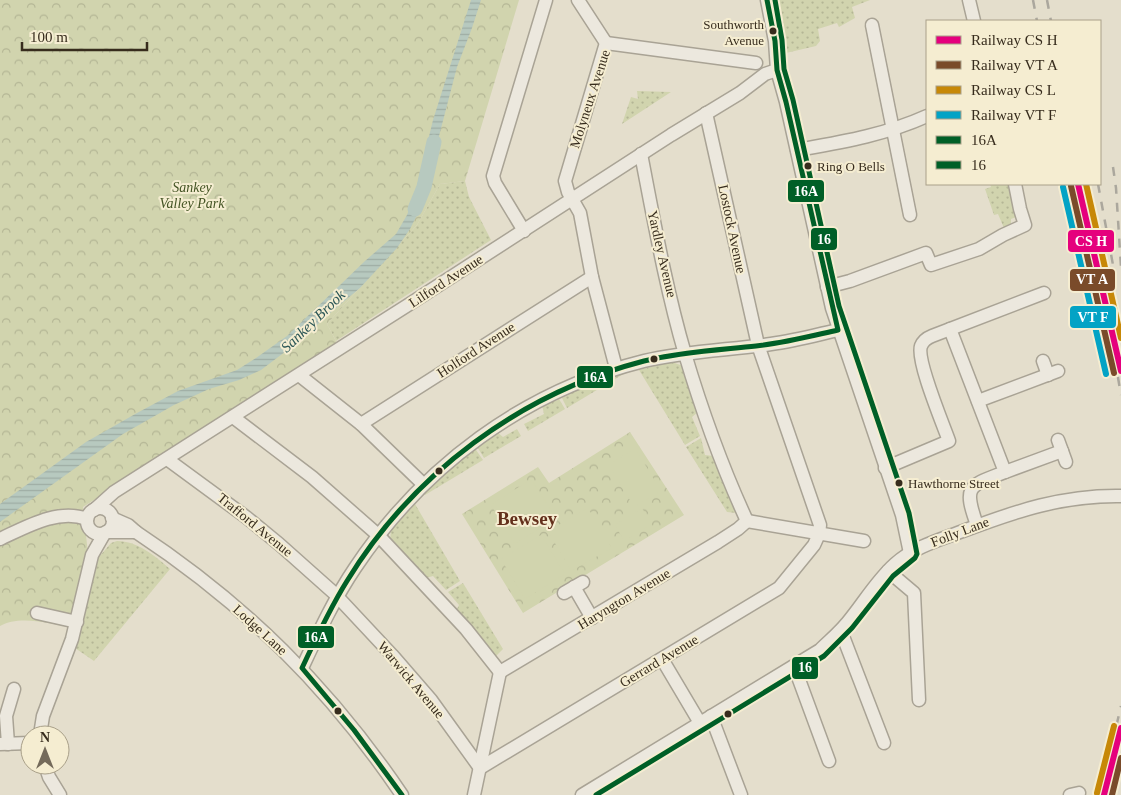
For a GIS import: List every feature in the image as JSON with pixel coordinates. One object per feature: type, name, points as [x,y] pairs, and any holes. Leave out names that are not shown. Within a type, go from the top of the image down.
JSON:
[{"type":"street","points":[[524,231],[495,183],[493,176],[546,0]]},
{"type":"street","points":[[578,0],[606,43]]},
{"type":"street","points":[[767,0],[775,41],[777,70],[783,88],[838,330],[902,515],[910,553]]},
{"type":"street","points":[[969,0],[974,20]]},
{"type":"street","points":[[872,25],[910,215]]},
{"type":"street","name":"Molyneux Avenue","points":[[616,368],[592,277],[580,213],[566,187],[566,176],[606,43],[748,65]]},
{"type":"street","name":"Lilford Avenue","points":[[90,519],[114,492],[524,231],[641,154],[740,93],[765,74],[777,70]]},
{"type":"street","name":"Lostock Avenue","points":[[706,113],[758,345],[819,519],[819,534]]},
{"type":"street","points":[[797,150],[892,131],[926,116]]},
{"type":"street","name":"Yardley Avenue","points":[[641,154],[661,252],[685,353],[725,472],[747,521]]},
{"type":"street","points":[[827,287],[850,281],[926,253],[931,265],[979,248],[1026,225],[1020,209],[1015,185]]},
{"type":"street","name":"Holford Avenue","points":[[361,424],[581,282],[592,277]]},
{"type":"street","points":[[885,468],[949,440],[921,361],[920,347],[926,339],[1044,293]]},
{"type":"street","points":[[950,329],[1005,472]]},
{"type":"street","points":[[302,668],[337,597],[378,535],[423,484],[489,430],[543,398],[616,368],[685,353],[786,341],[838,330]]},
{"type":"street","points":[[978,401],[1053,373],[1043,361]]},
{"type":"street","points":[[299,375],[361,424],[423,484]]},
{"type":"street","points":[[233,417],[312,477],[378,535],[466,629],[500,672],[474,795]]},
{"type":"street","points":[[978,525],[969,503],[971,490],[976,483],[1062,451]]},
{"type":"street","name":"Trafford Avenue","points":[[167,459],[246,517],[279,544],[337,597]]},
{"type":"street","points":[[92,555],[112,525],[111,516],[114,492]]},
{"type":"street","name":"Folly Lane","points":[[582,795],[820,650],[839,632],[888,571],[910,553],[926,544],[1006,515],[1043,504],[1092,496],[1121,496]]},
{"type":"street","points":[[42,725],[43,716],[77,622],[92,555],[90,519],[101,508],[111,516]]},
{"type":"street","points":[[0,539],[60,516],[71,515],[90,519]]},
{"type":"street","name":"Lodge Lane","points":[[111,516],[128,525],[166,551],[205,582],[302,668],[368,747],[402,795]]},
{"type":"street","points":[[90,519],[96,534],[136,532]]},
{"type":"street","points":[[747,521],[864,541]]},
{"type":"street","name":"Haryngton Avenue","points":[[500,672],[730,534],[747,521]]},
{"type":"street","name":"Gerrard Avenue","points":[[480,768],[779,588],[814,545],[819,534]]},
{"type":"street","points":[[888,571],[914,593],[919,700]]},
{"type":"street","points":[[574,587],[592,618]]},
{"type":"street","name":"Warwick Avenue","points":[[337,597],[392,655],[431,700],[480,768]]},
{"type":"street","points":[[42,628],[41,614],[77,622]]},
{"type":"street","points":[[839,632],[844,638],[884,743]]},
{"type":"street","points":[[662,659],[706,720],[741,795]]},
{"type":"street","points":[[794,666],[829,761]]},
{"type":"street","points":[[14,689],[6,716],[4,744],[20,743]]},
{"type":"street","points":[[48,775],[60,795]]},
{"type":"green space","name":"Sankey Valley Park","points":[[0,0],[519,0],[465,181],[440,184],[417,225],[327,324],[338,345],[83,507],[88,554],[69,627],[25,620],[0,626]]},
{"type":"green space","points":[[776,0],[870,0],[852,7],[855,18],[839,27],[837,23],[818,29],[820,41],[816,46],[786,53]]},
{"type":"green space","points":[[637,91],[671,92],[622,124],[631,97],[638,99]]},
{"type":"green space","points":[[465,181],[469,197],[491,240],[336,341],[327,324],[417,225],[440,184]]},
{"type":"green space","points":[[990,185],[1010,185],[1016,217],[1011,219],[1011,225],[1004,228],[998,214],[994,215],[985,189],[991,187]]},
{"type":"green space","points":[[672,362],[686,367],[698,412],[692,417],[700,436],[685,445],[639,370]]},
{"type":"green space","points":[[630,370],[567,408],[562,398],[571,394],[570,390]]},
{"type":"green space","points":[[554,397],[556,401],[559,399],[565,409],[528,431],[524,424],[544,414],[542,405]]},
{"type":"green space","points":[[517,429],[521,436],[484,458],[476,445],[497,432],[503,437]]},
{"type":"green space","points":[[630,432],[684,515],[523,613],[462,514],[538,467],[549,483]]},
{"type":"green space","points":[[701,438],[705,455],[713,456],[737,513],[727,512],[686,447]]},
{"type":"green space","points":[[474,447],[483,460],[425,495],[423,491]]},
{"type":"green space","points":[[635,448],[661,491],[634,507],[609,465]]},
{"type":"green space","points":[[531,479],[556,518],[515,544],[491,505]]},
{"type":"green space","points":[[415,504],[460,581],[446,590],[433,576],[426,578],[390,540],[391,530]]},
{"type":"green space","points":[[588,508],[612,548],[571,571],[548,531]]},
{"type":"green space","points":[[642,508],[652,524],[624,541],[615,525]]},
{"type":"green space","points":[[541,535],[565,574],[525,599],[501,559]]},
{"type":"green space","points":[[117,541],[139,546],[170,569],[94,661],[75,648],[98,558],[111,543]]},
{"type":"green space","points":[[463,583],[503,649],[493,659],[456,611],[459,605],[448,592]]},
{"type":"water","name":"Sankey Brook","points":[[471,0],[481,0],[457,67],[417,215],[397,248],[360,288],[306,336],[261,370],[239,380],[209,389],[174,405],[123,434],[0,522],[0,504],[86,442],[178,391],[237,370],[287,336],[396,234],[407,215],[415,194],[433,120]]},
{"type":"waterway","name":"Sankey Brook","points":[[415,209],[424,187],[434,142]]},
{"type":"railway","points":[[1033,0],[1037,20]]},
{"type":"railway","points":[[1047,0],[1051,20]]},
{"type":"railway","points":[[1113,167],[1121,267]]},
{"type":"railway","points":[[1074,185],[1121,395]]},
{"type":"railway","points":[[1087,185],[1121,331]]},
{"type":"railway","points":[[1098,185],[1113,265]]},
{"type":"railway","points":[[1100,795],[1121,706]]},
{"type":"railway","points":[[1113,795],[1121,769]]},
{"type":"transit line","name":"16A","points":[[402,795],[354,730],[302,668],[329,612],[347,581],[374,542],[404,506],[438,472],[474,442],[513,416],[555,394],[599,375],[644,361],[672,355],[766,345],[838,330],[777,70],[775,41],[767,0]]},
{"type":"transit line","name":"16","points":[[596,795],[824,656],[852,628],[893,576],[915,558],[917,554],[909,513],[839,306],[793,100],[784,69],[782,40],[775,0]]},
{"type":"transit line","points":[[1078,185],[1121,371]]},
{"type":"transit line","points":[[1086,185],[1121,338]]},
{"type":"transit line","points":[[1071,186],[1114,373]]},
{"type":"transit line","points":[[1063,187],[1106,374]]},
{"type":"transit line","points":[[1097,793],[1114,726]]},
{"type":"transit line","points":[[1104,795],[1121,728]]},
{"type":"transit line","points":[[1112,795],[1121,758]]},
{"type":"place","name":"Southworth Avenue","points":[[773,31]]},
{"type":"place","name":"Ring O Bells","points":[[808,166]]},
{"type":"place","name":"Hawthorne Street","points":[[899,483]]},
{"type":"district","name":"Bewsey","points":[[527,518]]}]
